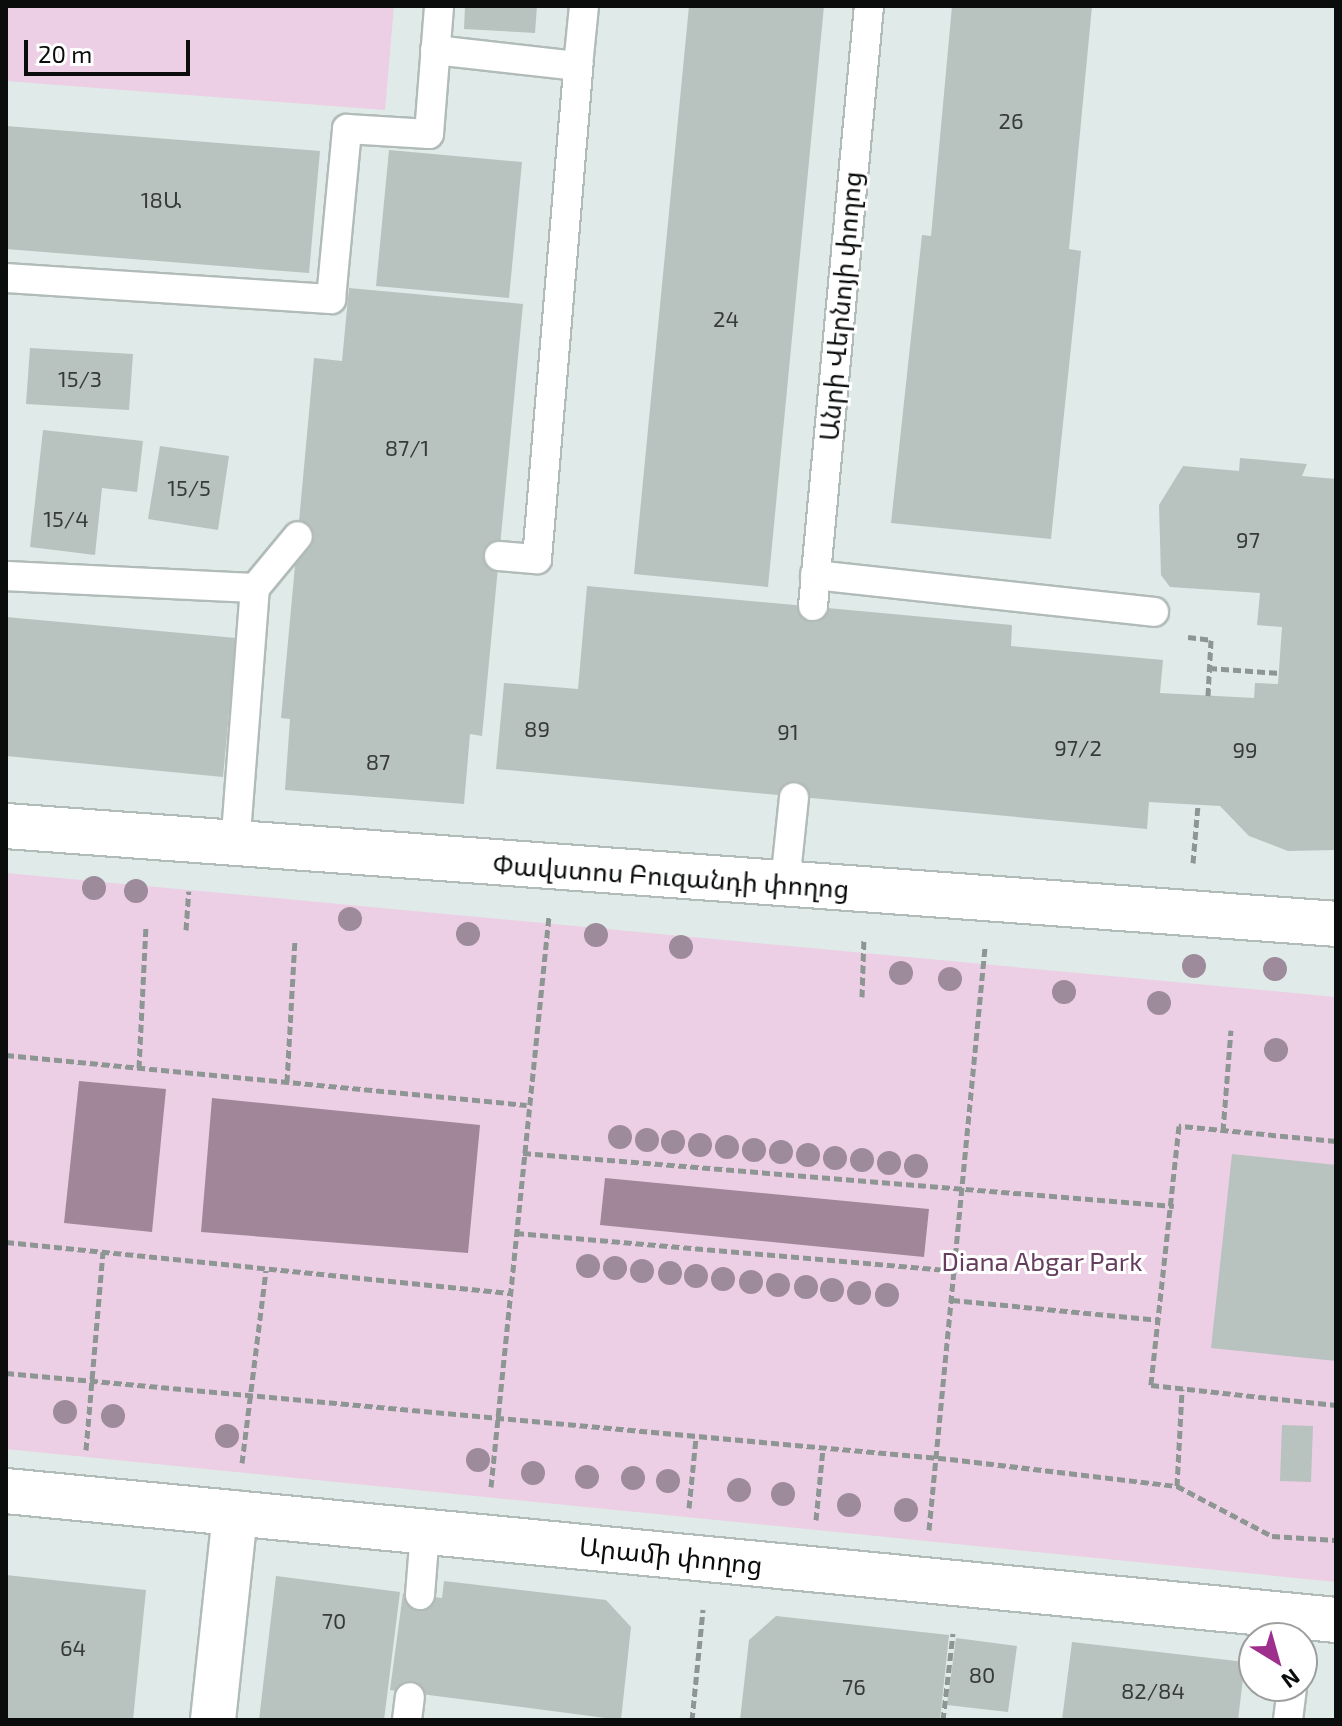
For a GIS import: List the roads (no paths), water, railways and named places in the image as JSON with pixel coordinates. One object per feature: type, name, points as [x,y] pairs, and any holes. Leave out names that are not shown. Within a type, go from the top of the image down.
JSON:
[{"type":"street","name":"Փավստոս Բուզանդի փողոց","points":[[6,826],[235,847],[785,883],[1336,924]]},
{"type":"street","name":"Արամի փողոց","points":[[6,1491],[924,1580],[1285,1622]]},
{"type":"street","points":[[213,1720],[235,1513]]},
{"type":"lane","points":[[6,278],[331,299],[347,129],[429,134],[439,6]]},
{"type":"lane","points":[[499,556],[537,559],[584,6]]},
{"type":"lane","name":"Անրի Վերնոյի փողոց","points":[[813,606],[869,6]]},
{"type":"lane","points":[[435,50],[578,66]]},
{"type":"lane","points":[[235,847],[255,588],[298,536]]},
{"type":"lane","points":[[815,575],[1154,612]]},
{"type":"lane","points":[[6,576],[255,588]]},
{"type":"lane","points":[[785,883],[794,797]]},
{"type":"lane","points":[[420,1595],[425,1531]]},
{"type":"park label","name":"Diana Abgar Park","points":[[1042,1261]]}]
